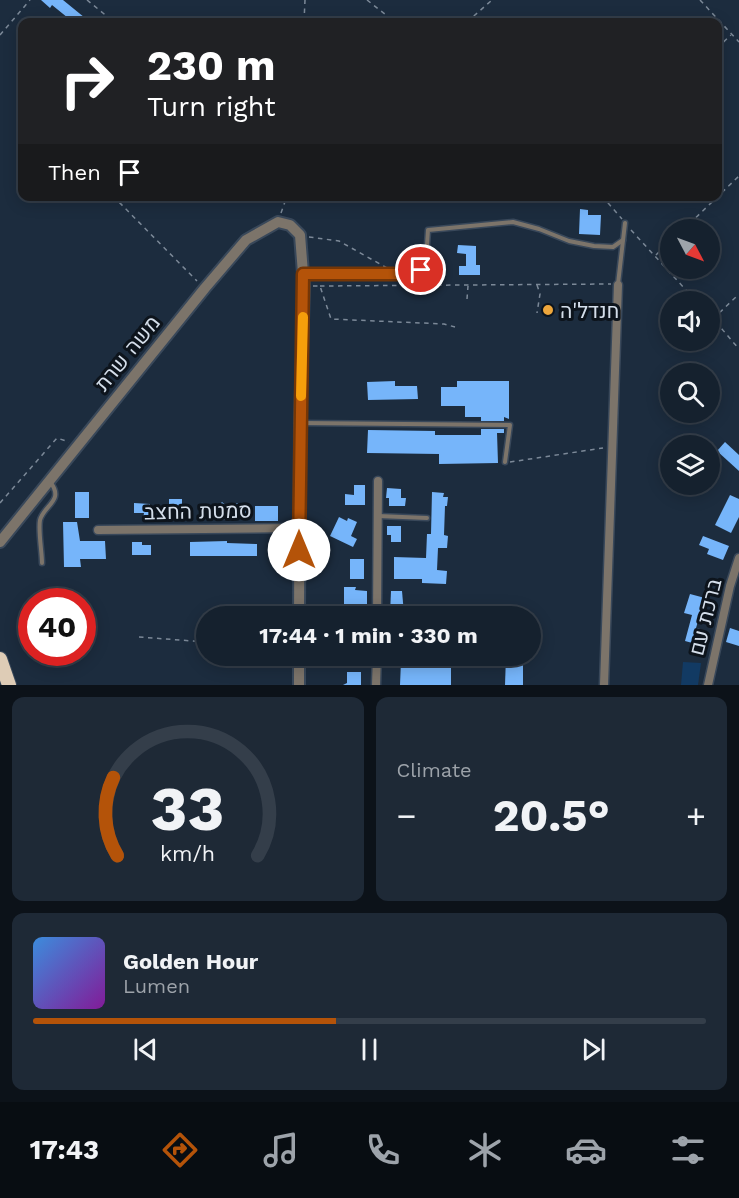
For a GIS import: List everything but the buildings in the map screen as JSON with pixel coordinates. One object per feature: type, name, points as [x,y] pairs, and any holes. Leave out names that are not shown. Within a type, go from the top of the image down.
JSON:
[{"type":"highway","points":[[0,659],[9,685]]},
{"type":"street","name":"משה שרת","points":[[0,542],[200,293],[246,240],[278,222]]},
{"type":"street","points":[[278,222],[290,225],[300,235],[304,286],[300,423],[299,606]]},
{"type":"street","points":[[604,685],[618,285]]},
{"type":"street","points":[[377,606],[378,481]]},
{"type":"street","name":"סמטת החצב","points":[[98,530],[299,528]]},
{"type":"street","name":"ברכת עם","points":[[708,685],[730,586],[739,558]]},
{"type":"street","points":[[299,666],[299,685]]},
{"type":"street","points":[[376,666],[376,685]]},
{"type":"lane","points":[[303,274],[407,274],[421,270],[426,260],[428,230],[513,222],[569,241],[594,246],[614,247],[623,240]]},
{"type":"lane","points":[[618,285],[625,223]]},
{"type":"lane","points":[[300,423],[510,425],[505,462]]},
{"type":"lane","points":[[42,563],[40,519],[56,496],[56,489],[50,480]]},
{"type":"lane","points":[[378,516],[427,518]]},
{"type":"path","points":[[0,35],[30,0]]},
{"type":"path","points":[[87,0],[109,18]]},
{"type":"path","points":[[304,18],[305,0]]},
{"type":"path","points":[[367,0],[390,18]]},
{"type":"path","points":[[472,18],[492,0]]},
{"type":"path","points":[[700,0],[717,18]]},
{"type":"path","points":[[722,23],[739,42]]},
{"type":"path","points":[[722,43],[732,34]]},
{"type":"path","points":[[722,192],[739,176]]},
{"type":"path","points":[[118,201],[195,279],[200,285],[200,293]]},
{"type":"path","points":[[278,222],[285,201]]},
{"type":"path","points":[[606,201],[687,291]]},
{"type":"path","points":[[694,219],[713,201]]},
{"type":"path","points":[[300,235],[339,242],[398,274]]},
{"type":"path","points":[[655,256],[660,251]]},
{"type":"path","points":[[421,270],[432,285]]},
{"type":"path","points":[[304,286],[587,283],[618,285]]},
{"type":"path","points":[[467,299],[468,285]]},
{"type":"path","points":[[536,285],[540,294],[537,313]]},
{"type":"path","points":[[320,286],[331,319],[444,324],[455,327]]},
{"type":"path","points":[[720,312],[739,294]]},
{"type":"path","points":[[720,327],[739,349]]},
{"type":"path","points":[[0,503],[57,438],[78,445]]},
{"type":"path","points":[[505,462],[613,447]]},
{"type":"path","points":[[139,637],[196,641]]},
{"type":"shaded area","points":[[683,662],[701,663],[698,685],[681,685]]},
{"type":"slow traffic","points":[[301,396],[303,317]]},
{"type":"place","name":"חנדל'ה","points":[[548,310]]},
{"type":"route","points":[[299,550],[303,274],[407,274],[421,270]]}]
